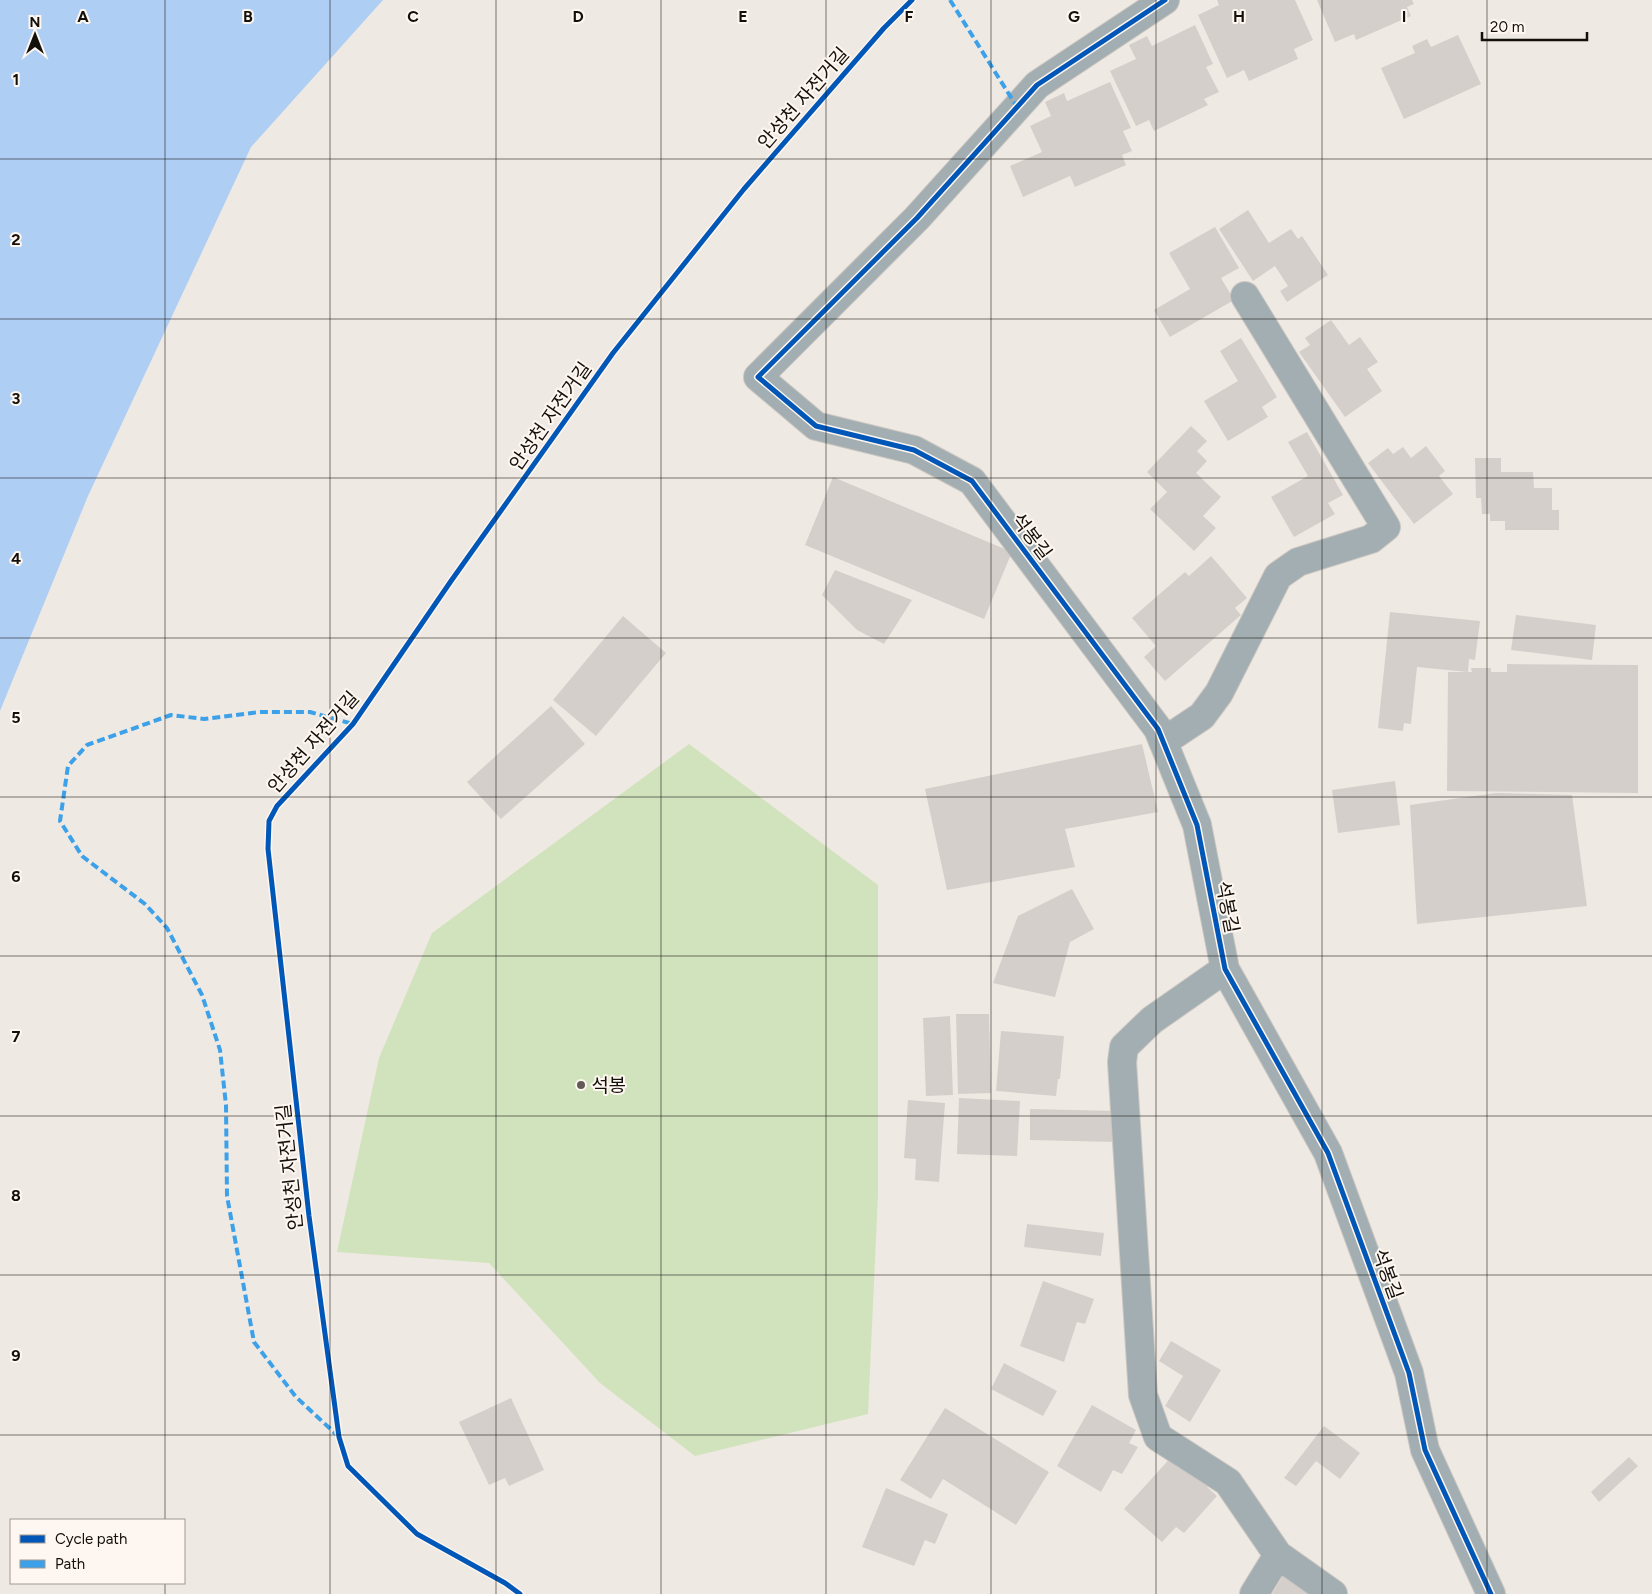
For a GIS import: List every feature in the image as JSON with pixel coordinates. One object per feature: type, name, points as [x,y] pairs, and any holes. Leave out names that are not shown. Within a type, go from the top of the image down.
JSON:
[{"type":"street","name":"석봉길","points":[[1165,0],[1037,85],[917,218],[758,377],[816,426],[914,450],[972,481],[1158,729],[1198,825],[1225,969],[1328,1154],[1409,1373],[1425,1450],[1491,1594]]},
{"type":"street","points":[[1163,742],[1202,716],[1220,694],[1278,576],[1298,562],[1371,539],[1386,527],[1245,296]]},
{"type":"street","points":[[1225,969],[1152,1020],[1124,1047],[1122,1062],[1143,1395],[1158,1438],[1228,1482],[1278,1555],[1333,1594]]},
{"type":"street","points":[[1254,1594],[1278,1555]]},
{"type":"green space","points":[[689,744],[878,885],[878,1194],[868,1414],[695,1456],[600,1383],[489,1263],[337,1252],[379,1058],[432,933]]},
{"type":"water","points":[[0,0],[383,0],[251,147],[88,496],[0,711]]},
{"type":"building","points":[[1217,0],[1295,0],[1313,40],[1294,49],[1298,59],[1249,81],[1244,70],[1227,78],[1198,15],[1219,5]]},
{"type":"building","points":[[1317,0],[1412,0],[1414,4],[1407,7],[1411,16],[1356,40],[1354,34],[1335,42]]},
{"type":"building","points":[[1195,25],[1213,64],[1206,67],[1219,92],[1204,99],[1208,105],[1154,131],[1149,120],[1136,126],[1110,71],[1136,59],[1129,45],[1147,36],[1152,46]]},
{"type":"building","points":[[1458,35],[1481,84],[1404,119],[1381,68],[1415,53],[1412,46],[1427,39],[1431,47]]},
{"type":"building","points":[[1110,82],[1131,128],[1123,131],[1132,151],[1122,155],[1126,165],[1075,187],[1070,176],[1023,197],[1010,166],[1042,152],[1030,126],[1051,116],[1045,102],[1064,93],[1067,101]]},
{"type":"building","points":[[1248,210],[1269,243],[1291,229],[1298,239],[1302,236],[1328,275],[1287,302],[1280,291],[1288,286],[1275,266],[1253,281],[1219,229]]},
{"type":"building","points":[[1215,227],[1239,268],[1221,278],[1234,300],[1170,337],[1154,310],[1190,289],[1169,253]]},
{"type":"building","points":[[1331,320],[1349,345],[1360,337],[1378,362],[1367,369],[1382,391],[1345,417],[1299,352],[1310,345],[1305,338]]},
{"type":"building","points":[[1241,338],[1277,397],[1262,407],[1268,417],[1228,441],[1204,401],[1238,381],[1220,351]]},
{"type":"building","points":[[1191,426],[1207,441],[1197,451],[1207,461],[1196,473],[1221,497],[1203,516],[1216,528],[1194,551],[1150,509],[1167,492],[1147,472]]},
{"type":"building","points":[[1307,432],[1343,495],[1328,503],[1335,514],[1294,537],[1271,497],[1308,476],[1288,442]]},
{"type":"building","points":[[1426,446],[1445,471],[1439,476],[1453,494],[1414,524],[1368,463],[1388,448],[1393,454],[1403,447],[1411,458]]},
{"type":"building","points":[[1475,458],[1501,458],[1501,472],[1533,472],[1534,488],[1552,488],[1552,510],[1559,510],[1559,530],[1505,530],[1505,521],[1490,521],[1490,514],[1482,514],[1481,498],[1476,498]]},
{"type":"building","points":[[833,477],[1012,552],[984,619],[805,545]]},
{"type":"building","points":[[1211,556],[1247,598],[1235,608],[1241,615],[1165,681],[1144,657],[1156,646],[1132,618],[1185,572],[1189,576]]},
{"type":"building","points":[[835,570],[912,600],[884,644],[857,630],[822,595]]},
{"type":"building","points":[[1390,612],[1480,621],[1475,660],[1469,659],[1468,672],[1417,667],[1411,724],[1404,723],[1403,731],[1378,728]]},
{"type":"building","points":[[1516,615],[1596,625],[1592,660],[1511,650]]},
{"type":"building","points":[[623,616],[666,653],[596,736],[553,700]]},
{"type":"building","points":[[1507,664],[1638,665],[1638,793],[1447,791],[1448,672],[1472,672],[1471,668],[1491,668],[1491,672],[1507,672]]},
{"type":"building","points":[[551,706],[585,744],[501,819],[467,782]]},
{"type":"building","points":[[1142,744],[1158,812],[1065,829],[1075,867],[947,890],[925,789]]},
{"type":"building","points":[[1395,781],[1400,825],[1338,833],[1332,790]]},
{"type":"building","points":[[1496,793],[1572,795],[1587,906],[1417,924],[1410,805]]},
{"type":"building","points":[[1072,889],[1094,929],[1070,942],[1055,997],[993,983],[1018,916]]},
{"type":"building","points":[[956,1014],[989,1014],[991,1093],[958,1094]]},
{"type":"building","points":[[950,1016],[953,1095],[926,1096],[923,1018]]},
{"type":"building","points":[[1001,1031],[1064,1036],[1060,1079],[1058,1079],[1056,1096],[996,1091]]},
{"type":"building","points":[[959,1098],[1020,1101],[1017,1156],[957,1154]]},
{"type":"building","points":[[908,1100],[945,1103],[939,1182],[915,1180],[916,1159],[904,1158]]},
{"type":"building","points":[[1030,1109],[1116,1111],[1115,1142],[1030,1140]]},
{"type":"building","points":[[1027,1224],[1104,1233],[1101,1256],[1024,1247]]},
{"type":"building","points":[[1043,1281],[1094,1299],[1085,1324],[1077,1322],[1064,1362],[1020,1346]]},
{"type":"building","points":[[1171,1341],[1221,1370],[1190,1422],[1165,1406],[1183,1376],[1159,1361]]},
{"type":"building","points":[[1004,1363],[1057,1391],[1043,1416],[991,1389]]},
{"type":"building","points":[[511,1398],[544,1470],[509,1486],[505,1478],[489,1485],[459,1422]]},
{"type":"building","points":[[1092,1405],[1136,1430],[1129,1443],[1138,1447],[1122,1474],[1113,1470],[1101,1492],[1057,1466]]},
{"type":"building","points":[[945,1408],[1049,1472],[1016,1525],[943,1479],[931,1499],[900,1480]]},
{"type":"building","points":[[1324,1426],[1360,1453],[1340,1479],[1316,1461],[1296,1486],[1284,1478]]},
{"type":"building","points":[[1175,1453],[1210,1484],[1207,1487],[1217,1496],[1184,1533],[1176,1527],[1162,1542],[1124,1509]]},
{"type":"building","points":[[1629,1457],[1638,1466],[1599,1502],[1591,1492]]},
{"type":"building","points":[[886,1488],[948,1514],[935,1544],[925,1540],[914,1566],[862,1547]]},
{"type":"building","points":[[1284,1574],[1316,1594],[1272,1594]]},
{"type":"marked path","points":[[950,0],[1017,107]]},
{"type":"marked path","points":[[339,1437],[296,1397],[254,1342],[227,1196],[226,1105],[220,1050],[202,995],[167,928],[145,904],[82,856],[60,821],[68,766],[87,745],[171,715],[204,719],[259,712],[310,712],[353,724]]},
{"type":"cycle path","name":"안성천 자전거길","points":[[520,1594],[505,1583],[417,1534],[348,1466],[339,1437],[309,1216],[268,849],[269,821],[277,806],[353,724],[451,581],[613,353],[744,189],[884,28],[912,0]]},
{"type":"cycle path","points":[[1165,0],[1037,85],[917,218],[758,377],[816,426],[914,450],[972,481],[1158,729],[1197,825],[1225,969],[1328,1153],[1409,1373],[1425,1450],[1491,1594]]},
{"type":"place","name":"석봉","points":[[581,1085]]}]
